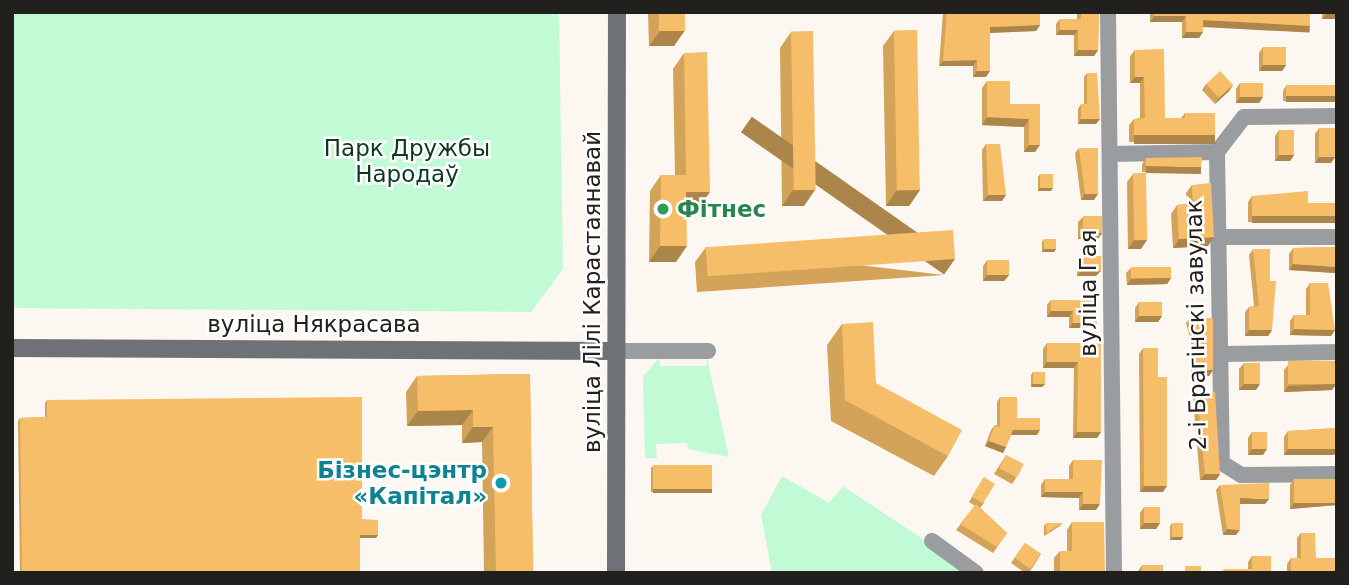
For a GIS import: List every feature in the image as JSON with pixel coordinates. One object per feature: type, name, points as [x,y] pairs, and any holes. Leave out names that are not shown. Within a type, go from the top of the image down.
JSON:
[{"type":"main road","name":"вуліца Лілі Карастаянавай","points":[[615,573],[617,12]]},
{"type":"main road","name":"вуліца Някрасава","points":[[12,348],[616,351]]},
{"type":"street","name":"вуліца Гая","points":[[1108,12],[1114,573]]},
{"type":"street","points":[[1111,154],[1217,152],[1244,117],[1337,116]]},
{"type":"street","name":"2-і Брагінскі завулак","points":[[1217,152],[1223,354],[1222,463],[1241,475],[1337,474]]},
{"type":"street","points":[[1218,237],[1337,237]]},
{"type":"street","points":[[616,351],[708,351]]},
{"type":"street","points":[[1223,354],[1337,352]]},
{"type":"street","points":[[932,541],[976,573]]},
{"type":"green space","name":"Парк Дружбы Народаў","points":[[12,12],[559,12],[563,269],[531,312],[12,308]]},
{"type":"green space","points":[[659,358],[660,366],[706,366],[707,358],[729,457],[688,449],[687,443],[656,444],[657,458],[645,458],[643,376]]},
{"type":"green space","points":[[782,476],[829,503],[843,486],[974,573],[772,573],[761,515]]},
{"type":"building","points":[[659,12],[685,12],[685,31],[659,31]]},
{"type":"building","points":[[947,12],[1040,12],[1040,25],[990,27],[990,71],[977,71],[977,60],[943,61]]},
{"type":"building","points":[[1081,12],[1099,12],[1098,50],[1078,50],[1078,30],[1060,30],[1060,19],[1081,19]]},
{"type":"building","points":[[1154,12],[1310,12],[1310,26],[1203,20],[1203,32],[1186,32],[1186,16],[1154,16]]},
{"type":"building","points":[[894,30],[917,30],[920,190],[897,190]]},
{"type":"building","points":[[791,31],[813,31],[816,190],[794,190]]},
{"type":"building","points":[[1263,47],[1286,47],[1286,65],[1263,65]]},
{"type":"building","points":[[1164,49],[1165,118],[1185,118],[1185,113],[1215,113],[1215,135],[1134,135],[1134,119],[1145,118],[1144,77],[1135,77],[1135,50]]},
{"type":"building","points":[[707,52],[710,192],[686,192],[687,246],[660,246],[661,175],[686,175],[684,53]]},
{"type":"building","points":[[1220,71],[1233,85],[1219,98],[1206,84]]},
{"type":"building","points":[[1087,73],[1097,73],[1100,119],[1081,119],[1081,104],[1087,104]]},
{"type":"building","points":[[987,81],[1010,81],[1010,104],[1040,104],[1040,145],[1029,145],[1029,119],[987,117]]},
{"type":"building","points":[[1240,83],[1263,83],[1263,97],[1240,97]]},
{"type":"building","points":[[1286,85],[1336,85],[1336,96],[1286,96]]},
{"type":"building","points":[[1319,128],[1335,128],[1335,157],[1319,157]]},
{"type":"building","points":[[1279,130],[1294,130],[1294,155],[1279,155]]},
{"type":"building","points":[[986,144],[1000,144],[1006,195],[988,195]]},
{"type":"building","points":[[1079,148],[1098,148],[1098,194],[1085,194]]},
{"type":"building","points":[[1202,157],[1201,167],[1146,166],[1146,158]]},
{"type":"building","points":[[1133,173],[1146,173],[1147,240],[1134,240]]},
{"type":"building","points":[[1040,174],[1053,174],[1053,188],[1040,188]]},
{"type":"building","points":[[1211,183],[1214,237],[1179,239],[1177,205],[1193,204],[1192,185]]},
{"type":"building","points":[[1308,191],[1308,203],[1337,203],[1337,216],[1252,216],[1252,196]]},
{"type":"building","points":[[1083,216],[1102,216],[1102,233],[1083,233]]},
{"type":"building","points":[[953,230],[955,259],[708,276],[706,247]]},
{"type":"building","points":[[1044,239],[1056,239],[1056,249],[1044,249]]},
{"type":"building","points":[[1337,247],[1337,267],[1293,264],[1293,248]]},
{"type":"building","points":[[1253,249],[1270,249],[1270,281],[1276,281],[1272,330],[1249,330],[1249,307],[1259,306]]},
{"type":"building","points":[[1081,256],[1101,256],[1101,271],[1081,271]]},
{"type":"building","points":[[987,260],[1009,260],[1009,275],[987,275]]},
{"type":"building","points":[[1131,267],[1171,267],[1171,278],[1131,278]]},
{"type":"building","points":[[1310,283],[1328,283],[1335,330],[1294,329],[1294,315],[1310,315]]},
{"type":"building","points":[[1051,300],[1097,301],[1097,323],[1073,323],[1073,311],[1051,311]]},
{"type":"building","points":[[1139,302],[1162,302],[1162,316],[1139,316]]},
{"type":"building","points":[[1190,318],[1213,318],[1213,370],[1195,370],[1195,335]]},
{"type":"building","points":[[873,322],[876,383],[962,430],[948,456],[845,400],[842,324]]},
{"type":"building","points":[[1047,343],[1101,343],[1101,432],[1077,432],[1078,362],[1047,362]]},
{"type":"building","points":[[1143,348],[1158,348],[1158,377],[1167,377],[1167,486],[1144,486]]},
{"type":"building","points":[[1288,361],[1336,361],[1336,384],[1288,384]]},
{"type":"building","points":[[1244,363],[1260,363],[1260,384],[1244,384]]},
{"type":"building","points":[[1033,372],[1045,372],[1045,384],[1033,384]]},
{"type":"building","name":"Бізнес-цэнтр «Капітал»","points":[[530,374],[533,573],[496,573],[493,427],[473,427],[473,410],[418,411],[417,376]]},
{"type":"building","points":[[1215,392],[1220,474],[1205,474],[1197,393]]},
{"type":"building","points":[[362,397],[362,519],[378,520],[378,535],[360,535],[360,573],[22,573],[20,418],[47,417],[47,400]]},
{"type":"building","points":[[1000,397],[1017,397],[1017,418],[1040,418],[1040,430],[1013,430],[1006,447],[989,441],[995,425],[1000,427]]},
{"type":"building","points":[[1337,428],[1337,449],[1288,449],[1288,431]]},
{"type":"building","points":[[1252,432],[1267,432],[1267,449],[1252,449]]},
{"type":"building","points":[[1006,455],[1024,464],[1017,477],[999,468]]},
{"type":"building","points":[[1073,460],[1102,460],[1100,504],[1083,504],[1083,492],[1045,492],[1045,479],[1073,479]]},
{"type":"building","points":[[653,465],[712,465],[712,489],[653,489]]},
{"type":"building","points":[[984,477],[995,484],[983,503],[972,497]]},
{"type":"building","points":[[1294,479],[1337,479],[1337,503],[1294,503]]},
{"type":"building","points":[[1269,483],[1269,499],[1240,498],[1240,530],[1227,529],[1220,485]]},
{"type":"building","points":[[976,504],[1007,533],[997,547],[960,524]]},
{"type":"building","points":[[1144,507],[1160,507],[1160,523],[1144,523]]},
{"type":"building","points":[[1072,522],[1104,522],[1105,573],[1060,573],[1060,551],[1072,551]]},
{"type":"building","points":[[1046,523],[1062,523],[1046,533]]},
{"type":"building","points":[[1172,523],[1183,523],[1183,537],[1172,537]]},
{"type":"building","points":[[1301,533],[1315,533],[1316,558],[1337,558],[1337,573],[1291,573],[1291,558],[1301,558]]},
{"type":"building","points":[[1025,543],[1041,554],[1030,569],[1015,558]]},
{"type":"building","points":[[1252,556],[1271,556],[1271,573],[1224,573],[1224,569],[1252,569]]},
{"type":"building","points":[[1142,565],[1163,565],[1163,573],[1142,573]]},
{"type":"building","points":[[1185,566],[1201,566],[1201,573],[1185,573]]},
{"type":"place","name":"Фітнес","points":[[663,209]]},
{"type":"place","name":"Бізнес-цэнтр «Капітал»","points":[[501,483]]}]
